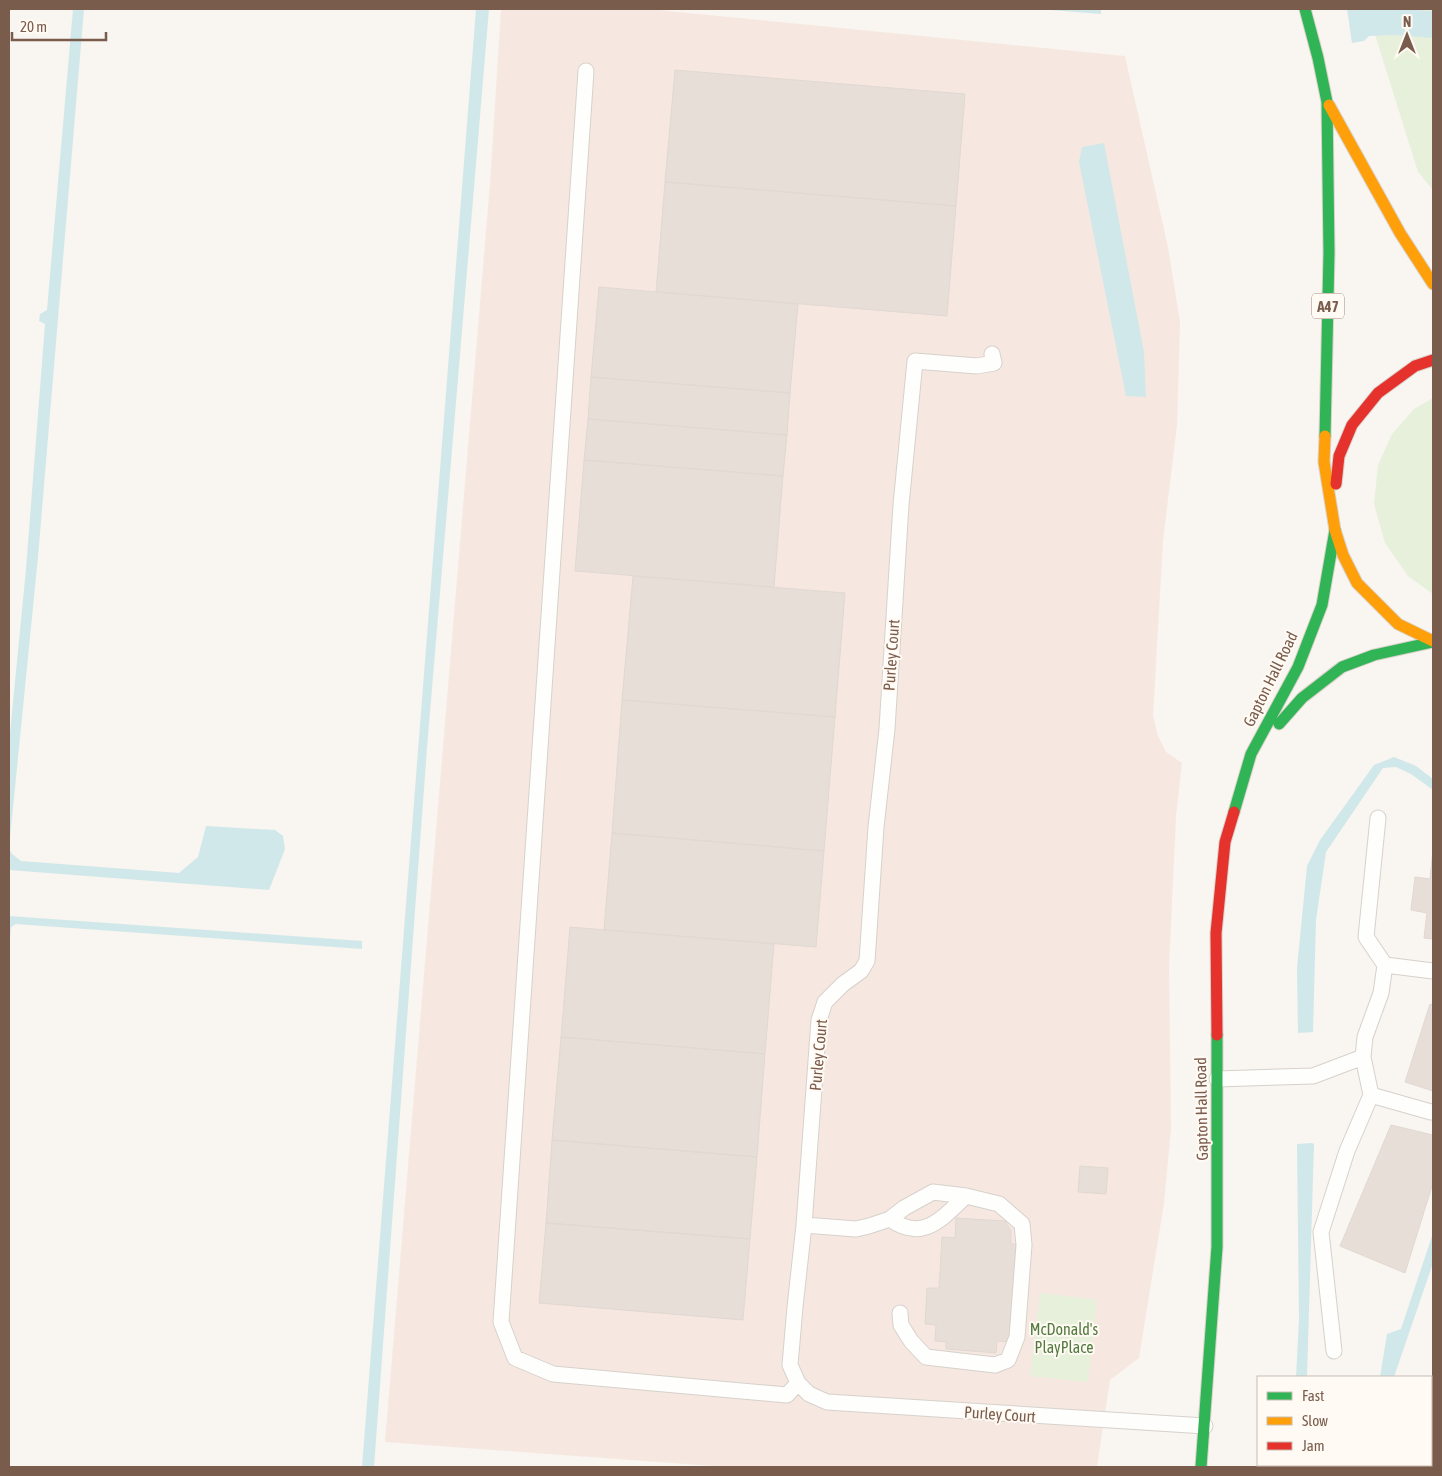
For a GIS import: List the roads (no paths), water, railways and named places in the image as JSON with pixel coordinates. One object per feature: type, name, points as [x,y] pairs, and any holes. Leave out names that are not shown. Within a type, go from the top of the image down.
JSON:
[{"type":"main road","name":"A47","points":[[1305,9],[1327,102],[1328,273],[1324,462],[1332,510]]},
{"type":"main road","name":"A47","points":[[1327,102],[1400,233],[1433,284]]},
{"type":"main road","points":[[1433,360],[1415,366],[1378,393],[1352,425],[1339,456],[1332,510],[1335,530],[1343,556],[1357,583],[1398,624],[1433,641]]},
{"type":"main road","name":"Gapton Hall Road","points":[[1202,1467],[1217,1247],[1216,933],[1225,842],[1251,754],[1298,667],[1322,605],[1335,530]]},
{"type":"main road","name":"Gapton Hall Road","points":[[1251,754],[1302,698],[1342,667],[1374,655],[1433,641]]},
{"type":"lane","points":[[586,71],[502,1322],[515,1358],[553,1374],[787,1395],[798,1383]]},
{"type":"lane","name":"Purley Court","points":[[992,354],[994,364],[977,366],[915,361],[901,505],[887,729],[876,827],[867,961],[861,971],[843,984],[825,1002],[819,1020],[804,1225],[790,1365],[798,1383],[809,1394],[827,1402],[1205,1426]]},
{"type":"lane","points":[[1334,1351],[1320,1232],[1347,1151],[1371,1095],[1363,1057],[1365,1037],[1381,993],[1385,964],[1366,937],[1378,818]]},
{"type":"lane","points":[[1385,964],[1433,971]]},
{"type":"lane","points":[[1217,1079],[1312,1076],[1363,1057]]},
{"type":"lane","points":[[1371,1095],[1431,1112]]},
{"type":"lane","points":[[804,1225],[856,1229],[890,1219],[904,1208],[933,1192],[966,1196],[999,1204],[1022,1224],[1024,1244],[1017,1337],[1008,1360],[995,1365],[926,1357],[901,1325],[900,1313]]},
{"type":"lane","points":[[890,1219],[900,1227],[918,1230],[934,1225],[966,1196]]},
{"type":"water","points":[[73,9],[84,9],[38,557],[9,848],[9,743],[26,569],[45,324],[39,321],[40,314],[47,310]]},
{"type":"water","points":[[476,9],[489,9],[427,748],[374,1467],[362,1467]]},
{"type":"water","points":[[1038,9],[1101,9],[1101,14]]},
{"type":"water","points":[[1347,9],[1433,11],[1433,38],[1395,35],[1369,36],[1364,41],[1352,43]]},
{"type":"water","points":[[1104,143],[1144,352],[1146,397],[1126,396],[1079,162],[1082,147]]},
{"type":"water","points":[[1394,757],[1416,766],[1433,779],[1433,790],[1411,774],[1396,767],[1383,768],[1326,852],[1316,920],[1313,1032],[1298,1033],[1297,968],[1307,866],[1320,840],[1374,765]]},
{"type":"water","points":[[206,826],[275,830],[283,836],[285,849],[269,890],[9,870],[9,848],[12,854],[21,861],[179,873],[198,857]]},
{"type":"water","points":[[9,916],[362,941],[362,949],[16,924],[11,927],[9,949]]},
{"type":"water","points":[[1297,1144],[1314,1144],[1307,1376],[1296,1376],[1299,1319]]},
{"type":"water","points":[[1433,1233],[1433,1263],[1394,1376],[1380,1376],[1387,1334],[1401,1329]]},
{"type":"park label","name":"McDonald's PlayPlace","points":[[1064,1338]]}]
